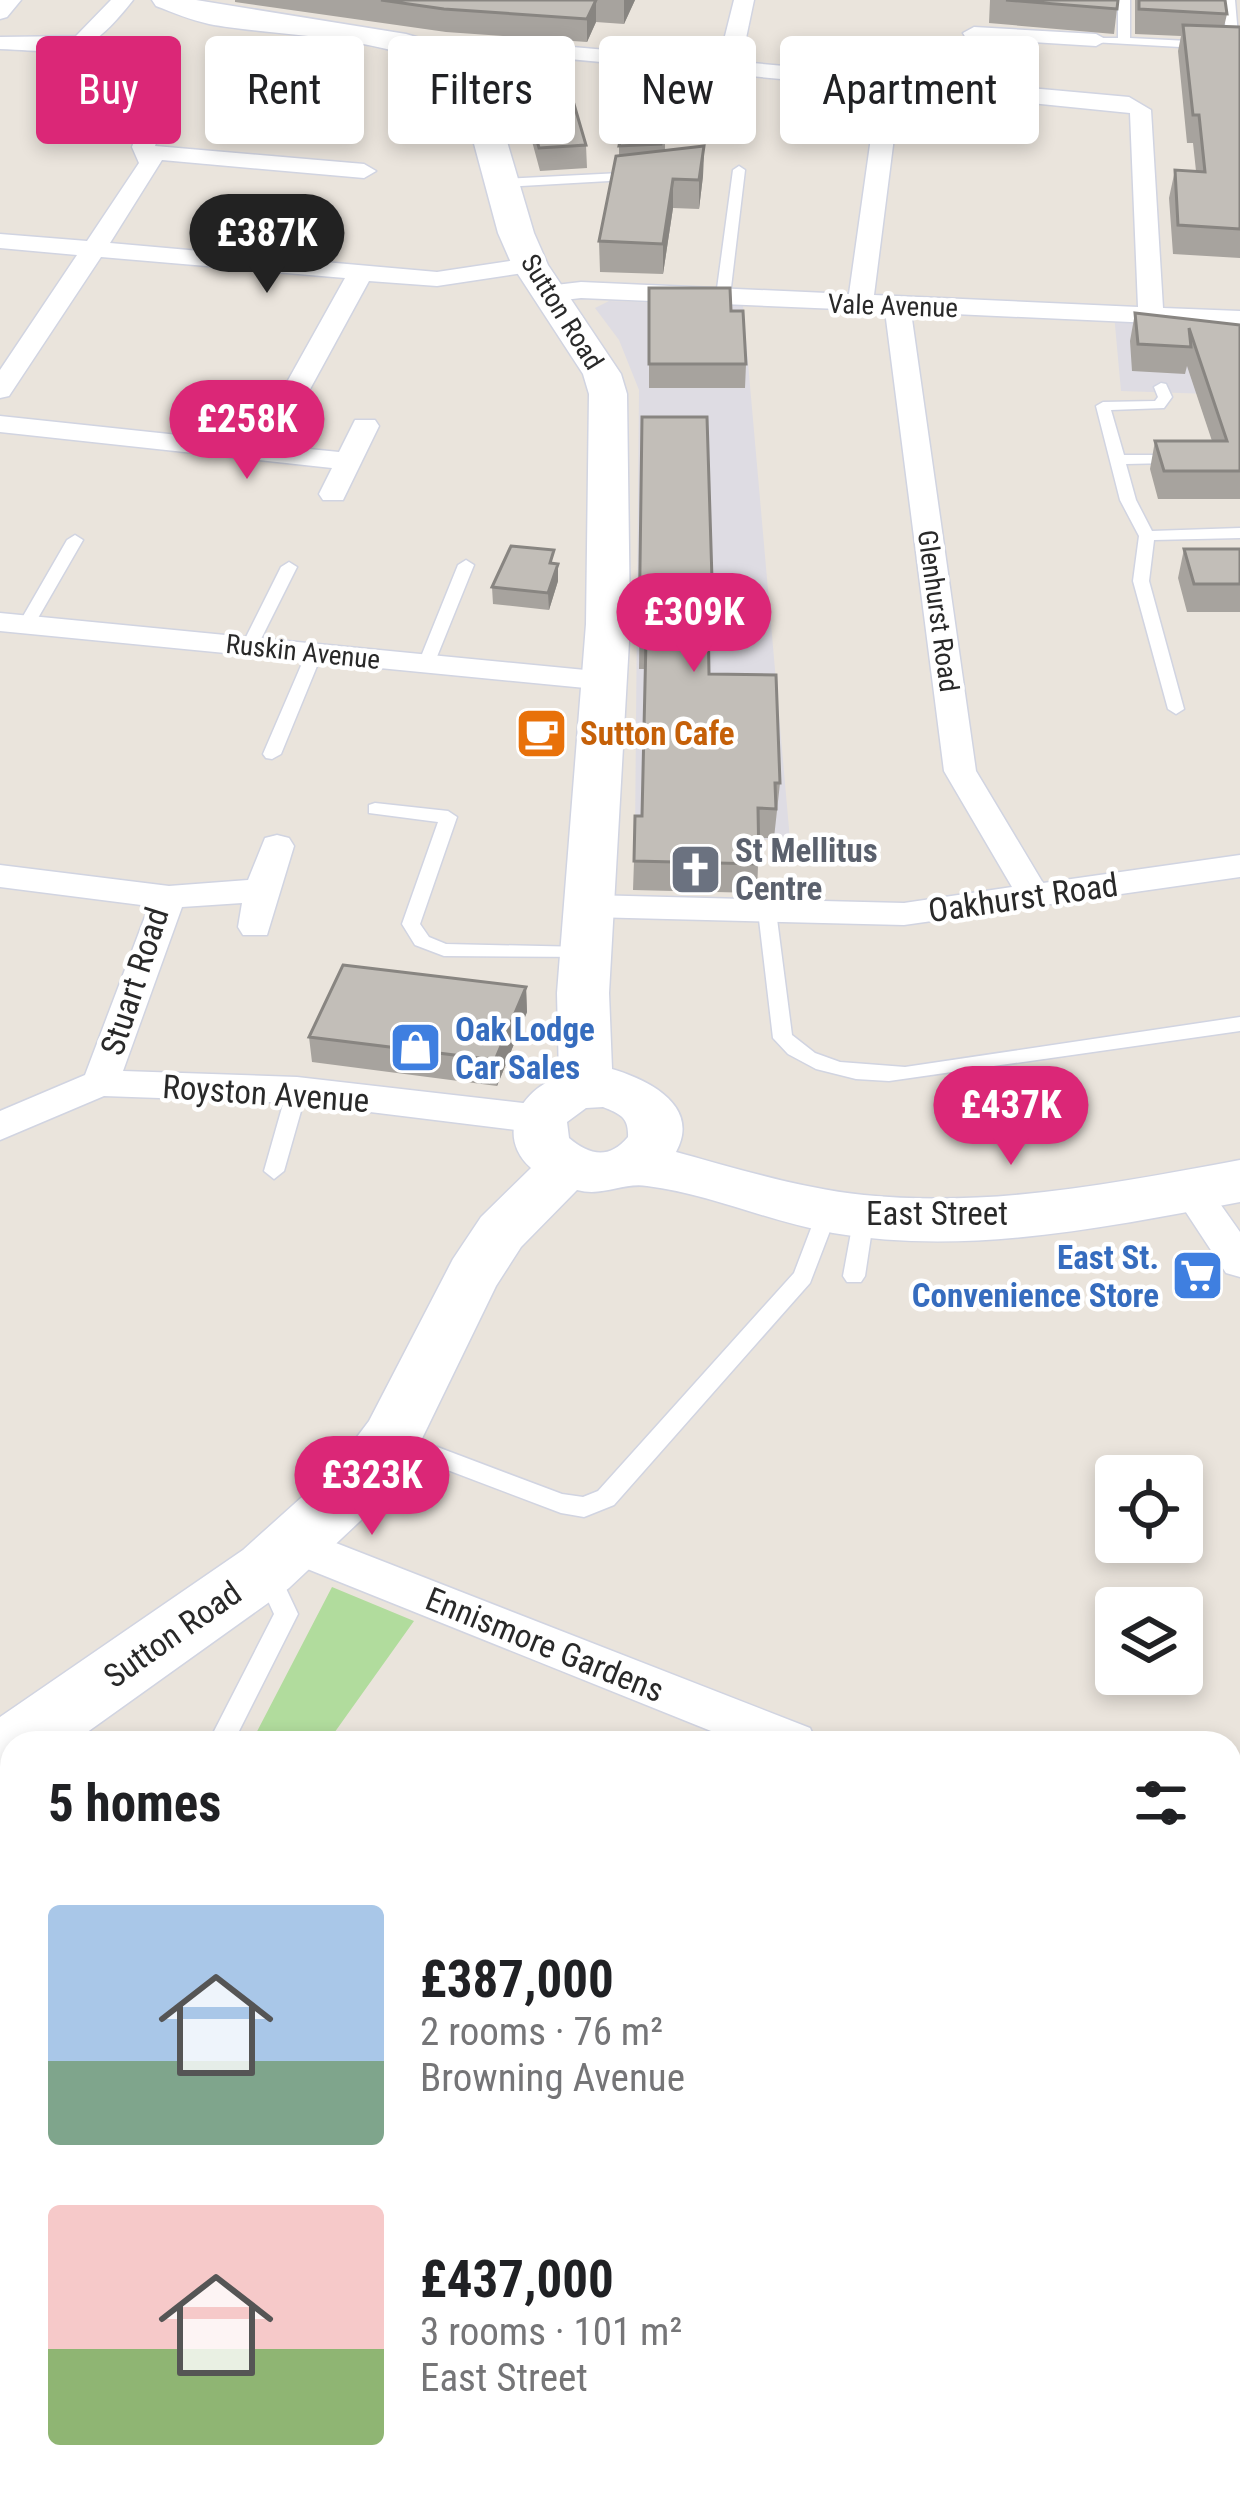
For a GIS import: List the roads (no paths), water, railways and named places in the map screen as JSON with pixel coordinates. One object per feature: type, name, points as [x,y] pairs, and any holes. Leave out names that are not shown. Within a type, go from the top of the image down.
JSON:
[{"type":"main road","points":[[167,0],[211,15],[388,40]]},
{"type":"main road","name":"Sutton Road","points":[[35,1731],[280,1557],[354,1488],[391,1439],[473,1275],[552,1143],[557,1099],[586,1088],[585,953],[606,681],[608,394],[577,330],[539,279],[491,144]]},
{"type":"main road","points":[[552,1143],[603,1174],[648,1141],[647,1105],[630,1093],[586,1088]]},
{"type":"main road","name":"East Street","points":[[648,1141],[824,1207],[1008,1215],[1215,1186]]},
{"type":"street","points":[[0,13],[10,0]]},
{"type":"street","points":[[0,43],[72,46],[84,41],[123,0]]},
{"type":"street","points":[[736,36],[744,0]]},
{"type":"street","points":[[1039,46],[1096,40]]},
{"type":"street","points":[[1039,75],[1140,110],[1151,316]]},
{"type":"street","points":[[0,389],[151,163],[144,144]]},
{"type":"street","points":[[860,305],[882,144]]},
{"type":"street","points":[[147,152],[364,171]]},
{"type":"street","name":"Vale Avenue","points":[[0,242],[360,274],[539,279],[580,290],[1240,319]]},
{"type":"street","points":[[262,452],[360,274]]},
{"type":"street","name":"Glenhurst Road","points":[[896,306],[960,771],[1034,896]]},
{"type":"street","points":[[0,424],[348,461]]},
{"type":"street","points":[[333,494],[365,426]]},
{"type":"street","name":"Ruskin Avenue","points":[[13,624],[606,681]]},
{"type":"street","points":[[255,927],[261,890],[277,846]]},
{"type":"street","name":"Oakhurst Road","points":[[590,907],[904,914],[1240,866]]},
{"type":"street","name":"Stuart Road","points":[[0,876],[169,897],[100,1083]]},
{"type":"street","points":[[169,897],[261,890]]},
{"type":"street","name":"Royston Avenue","points":[[0,1126],[100,1083],[297,1090],[552,1143]]},
{"type":"street","points":[[1215,1186],[1240,1262]]},
{"type":"street","name":"Ennismore Gardens","points":[[280,1557],[761,1731]]},
{"type":"lane","points":[[1124,0],[1124,41]]},
{"type":"lane","points":[[1096,40],[1233,47],[1229,0]]},
{"type":"lane","points":[[723,296],[740,170]]},
{"type":"lane","points":[[502,183],[645,176]]},
{"type":"lane","points":[[1161,387],[1165,397],[1159,404],[1103,406],[1128,500],[1147,536],[1141,581],[1176,709]]},
{"type":"lane","points":[[1117,460],[1170,459]]},
{"type":"lane","points":[[1147,536],[1240,533]]},
{"type":"lane","points":[[13,624],[75,540]]},
{"type":"lane","points":[[426,664],[466,565]]},
{"type":"lane","points":[[249,647],[290,567]]},
{"type":"lane","points":[[272,754],[314,653]]},
{"type":"lane","points":[[375,809],[448,817],[411,924],[422,941],[444,950],[585,953]]},
{"type":"lane","points":[[767,911],[783,1039],[810,1060],[837,1067],[879,1076],[905,1075],[1240,1024]]},
{"type":"lane","points":[[274,1171],[297,1090]]},
{"type":"lane","points":[[824,1207],[854,1276]]},
{"type":"lane","points":[[391,1439],[561,1503],[584,1507],[606,1498],[803,1277],[824,1207]]},
{"type":"lane","points":[[226,1731],[286,1614],[280,1557]]},
{"type":"place","name":"Sutton Cafe","points":[[541,733]]},
{"type":"place","name":"St Mellitus Centre","points":[[696,869]]},
{"type":"place","name":"Oak Lodge Car Sales","points":[[416,1048]]},
{"type":"place","name":"East St. Convenience Store","points":[[1198,1276]]}]
